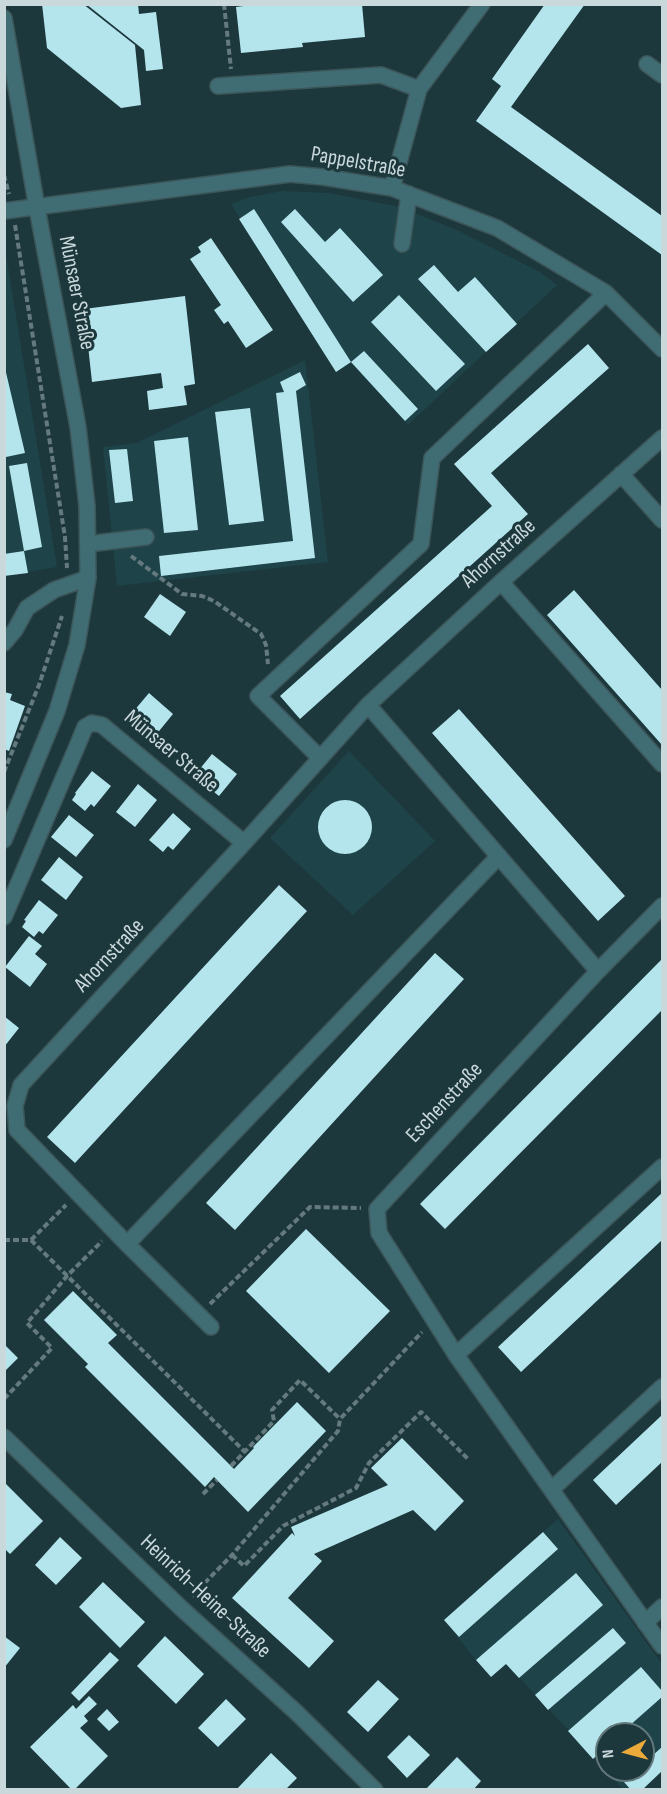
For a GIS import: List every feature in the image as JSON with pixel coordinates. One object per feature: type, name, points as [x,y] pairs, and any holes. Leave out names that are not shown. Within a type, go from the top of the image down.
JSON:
[{"type":"street","points":[[392,188],[419,89],[482,4]]},
{"type":"street","name":"Münsaer Straße","points":[[4,18],[78,427],[87,506],[88,544],[88,578],[77,645],[57,711],[4,840]]},
{"type":"street","points":[[646,64],[663,75]]},
{"type":"street","points":[[225,85],[381,75],[419,89]]},
{"type":"street","name":"Pappelstraße","points":[[9,211],[290,174],[392,188],[497,228],[606,293],[663,348]]},
{"type":"street","points":[[402,244],[409,194]]},
{"type":"street","points":[[320,758],[258,696],[421,544],[432,458],[606,293]]},
{"type":"street","name":"Ahornstraße","points":[[211,1327],[17,1130],[15,1107],[21,1084],[368,705],[501,582],[663,438]]},
{"type":"street","points":[[621,474],[663,520]]},
{"type":"street","points":[[88,544],[146,537]]},
{"type":"street","points":[[4,643],[15,630],[27,608],[54,590],[88,578]]},
{"type":"street","points":[[501,582],[663,764]]},
{"type":"street","points":[[368,705],[598,971]]},
{"type":"street","name":"Münsaer Straße","points":[[4,917],[85,727],[92,723],[102,725],[244,843]]},
{"type":"street","points":[[127,1244],[499,856]]},
{"type":"street","name":"Eschenstraße","points":[[377,1209],[598,971],[663,906]]},
{"type":"street","points":[[456,1354],[663,1167]]},
{"type":"street","points":[[377,1209],[379,1233],[456,1354],[663,1646]]},
{"type":"street","points":[[552,1489],[663,1387]]},
{"type":"street","name":"Heinrich-Heine-Straße","points":[[4,1437],[182,1608],[297,1713],[375,1790]]},
{"type":"street","points":[[645,1623],[663,1607]]},
{"type":"path","points":[[224,4],[225,85]]},
{"type":"path","points":[[4,175],[65,537],[68,585]]},
{"type":"path","points":[[111,542],[182,594],[202,596],[214,601],[261,634],[266,645],[270,683]]},
{"type":"path","points":[[4,772],[39,685],[62,615]]},
{"type":"path","points":[[31,1240],[78,1193]]},
{"type":"path","points":[[199,1314],[310,1207],[377,1209]]},
{"type":"path","points":[[4,1399],[52,1348],[27,1323],[67,1276],[113,1230]]},
{"type":"path","points":[[4,1240],[31,1240],[245,1452]]},
{"type":"path","points":[[182,1608],[232,1555],[338,1431],[340,1419],[434,1319]]},
{"type":"path","points":[[231,1466],[274,1421],[272,1410],[300,1380],[340,1419]]},
{"type":"path","points":[[232,1555],[244,1566],[283,1526],[356,1488],[369,1463],[421,1412],[469,1460]]},
{"type":"path","points":[[203,1494],[217,1480]]},
{"type":"shaded area","points":[[282,191],[330,193],[400,207],[459,231],[540,272],[557,285],[408,425],[351,363],[336,372],[231,204],[250,197]]},
{"type":"shaded area","points":[[4,242],[57,567],[5,576],[4,576]]},
{"type":"shaded area","points":[[305,360],[328,562],[117,586],[103,447],[137,443]]},
{"type":"shaded area","points":[[349,751],[435,841],[353,915],[270,838]]},
{"type":"shaded area","points":[[558,1519],[662,1664],[662,1771],[655,1777],[655,1722],[595,1722],[595,1759],[507,1664],[476,1660],[444,1620]]},
{"type":"shaded area","points":[[617,1782],[650,1782],[642,1789],[623,1789]]},
{"type":"building","points":[[42,4],[83,4],[135,45],[141,105],[121,108],[47,48]]},
{"type":"building","points":[[86,4],[138,4],[139,14],[156,12],[163,69],[146,71],[144,50]]},
{"type":"building","points":[[259,4],[362,4],[365,37],[302,43],[303,47],[241,53],[236,7]]},
{"type":"building","points":[[545,4],[585,4],[511,107],[662,216],[662,255],[476,121],[501,86],[492,79]]},
{"type":"building","points":[[254,209],[351,362],[336,372],[239,219]]},
{"type":"building","points":[[295,209],[325,242],[340,228],[383,275],[353,302],[281,222]]},
{"type":"building","points":[[211,238],[273,330],[246,348],[228,321],[224,324],[214,310],[221,305],[190,259],[201,252],[198,247]]},
{"type":"building","points":[[434,265],[458,292],[475,277],[517,324],[486,352],[418,279]]},
{"type":"building","points":[[399,295],[465,364],[436,391],[371,322]]},
{"type":"building","points":[[185,296],[195,384],[184,386],[187,405],[149,410],[147,391],[163,388],[161,373],[92,382],[84,309]]},
{"type":"building","points":[[588,344],[609,368],[491,473],[528,514],[300,719],[280,696],[492,506],[454,464]]},
{"type":"building","points":[[364,351],[418,409],[405,421],[351,362]]},
{"type":"building","points":[[4,364],[25,453],[6,457],[4,449]]},
{"type":"building","points":[[300,372],[306,385],[296,391],[315,558],[161,576],[159,556],[293,541],[276,393],[284,392],[280,382]]},
{"type":"building","points":[[250,408],[264,521],[229,525],[215,412]]},
{"type":"building","points":[[188,437],[198,530],[164,533],[154,441]]},
{"type":"building","points":[[127,449],[133,501],[115,503],[109,450]]},
{"type":"building","points":[[27,463],[42,547],[24,551],[9,466]]},
{"type":"building","points":[[24,551],[28,573],[4,576],[4,554]]},
{"type":"building","points":[[574,590],[662,690],[662,745],[547,615]]},
{"type":"building","points":[[160,594],[186,612],[170,636],[144,617]]},
{"type":"building","points":[[4,692],[12,694],[10,700],[25,706],[9,751],[4,749]]},
{"type":"building","points":[[149,693],[173,714],[155,736],[148,730],[145,734],[127,719]]},
{"type":"building","points":[[459,709],[625,896],[598,921],[432,733]]},
{"type":"building","points":[[212,754],[237,774],[219,796],[194,776]]},
{"type":"building","points":[[92,771],[111,786],[94,807],[91,804],[85,811],[72,800]]},
{"type":"building","points":[[138,784],[157,800],[135,827],[116,812]]},
{"type":"building","points":[[345,800],[355,802],[364,808],[370,817],[372,827],[370,837],[364,846],[355,852],[345,854],[335,852],[326,846],[320,837],[318,827],[320,817],[326,808],[335,802]]},
{"type":"building","points":[[173,813],[191,829],[173,850],[168,846],[163,852],[149,840]]},
{"type":"building","points":[[69,815],[94,835],[76,857],[51,837]]},
{"type":"building","points":[[59,857],[83,877],[66,900],[41,880]]},
{"type":"building","points":[[279,885],[307,911],[75,1163],[47,1137]]},
{"type":"building","points":[[39,900],[58,915],[43,934],[39,931],[34,937],[22,927],[26,921],[24,920]]},
{"type":"building","points":[[29,936],[42,946],[35,954],[47,964],[30,987],[5,967]]},
{"type":"building","points":[[435,953],[464,979],[235,1230],[206,1203]]},
{"type":"building","points":[[662,959],[662,1010],[445,1229],[420,1204]]},
{"type":"building","points":[[4,1016],[19,1028],[4,1047]]},
{"type":"building","points":[[662,1193],[662,1240],[521,1372],[498,1347]]},
{"type":"building","points":[[306,1229],[390,1311],[329,1373],[246,1291]]},
{"type":"building","points":[[73,1291],[117,1335],[108,1343],[234,1469],[297,1402],[326,1431],[248,1512],[214,1477],[205,1487],[85,1367],[88,1364],[44,1320]]},
{"type":"building","points":[[4,1344],[18,1358],[4,1372]]},
{"type":"building","points":[[662,1415],[662,1462],[616,1505],[593,1480]]},
{"type":"building","points":[[402,1438],[464,1501],[435,1531],[413,1510],[314,1554],[322,1561],[288,1598],[334,1641],[309,1668],[232,1598],[292,1533],[295,1536],[291,1527],[388,1485],[371,1468]]},
{"type":"building","points":[[4,1482],[43,1521],[10,1554],[4,1548]]},
{"type":"building","points":[[543,1532],[558,1549],[459,1637],[444,1620]]},
{"type":"building","points":[[60,1537],[82,1558],[56,1585],[35,1565]]},
{"type":"building","points":[[576,1573],[603,1605],[519,1678],[506,1664],[491,1677],[476,1660]]},
{"type":"building","points":[[103,1582],[145,1622],[120,1648],[79,1607]]},
{"type":"building","points":[[613,1628],[626,1643],[548,1710],[535,1695]]},
{"type":"building","points":[[4,1636],[20,1648],[4,1668]]},
{"type":"building","points":[[165,1636],[204,1674],[176,1704],[137,1666]]},
{"type":"building","points":[[110,1652],[119,1660],[79,1701],[71,1693]]},
{"type":"building","points":[[641,1667],[662,1691],[662,1697],[634,1722],[595,1722],[595,1757],[593,1759],[568,1731]]},
{"type":"building","points":[[378,1680],[399,1699],[368,1732],[347,1712]]},
{"type":"building","points":[[89,1696],[97,1704],[84,1716],[88,1721],[80,1728],[108,1756],[72,1790],[30,1747],[73,1705],[76,1709]]},
{"type":"building","points":[[226,1699],[246,1719],[218,1747],[198,1728]]},
{"type":"building","points":[[107,1709],[119,1722],[109,1731],[97,1719]]},
{"type":"building","points":[[409,1735],[430,1755],[407,1778],[387,1757]]},
{"type":"building","points":[[662,1747],[662,1771],[655,1778],[655,1753]]},
{"type":"building","points":[[271,1753],[297,1778],[285,1790],[236,1790]]},
{"type":"building","points":[[457,1757],[481,1781],[473,1790],[425,1790]]},
{"type":"building","points":[[624,1782],[650,1782],[642,1790],[631,1790]]}]
